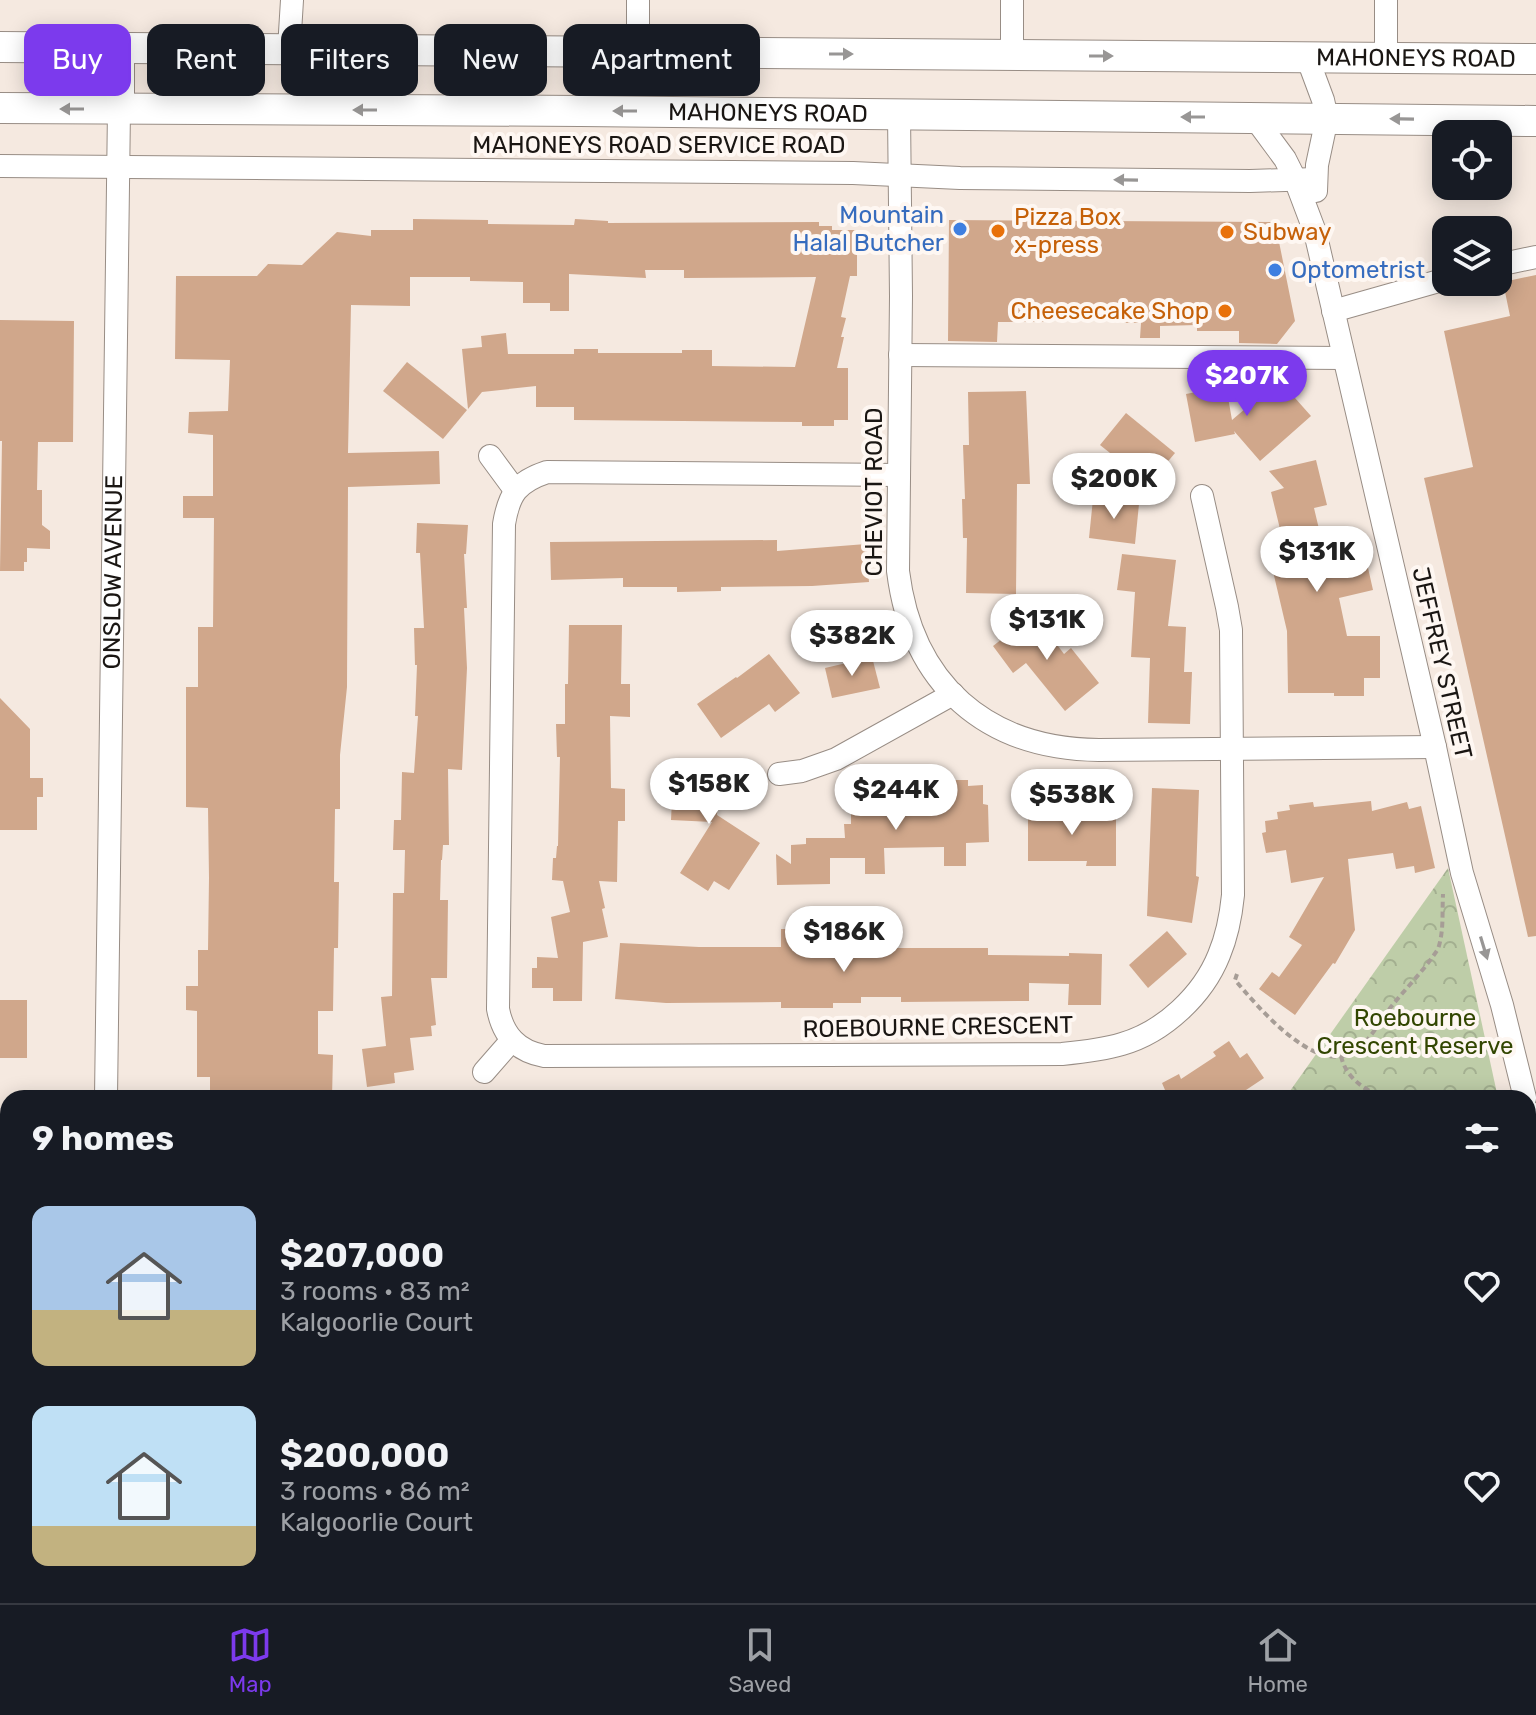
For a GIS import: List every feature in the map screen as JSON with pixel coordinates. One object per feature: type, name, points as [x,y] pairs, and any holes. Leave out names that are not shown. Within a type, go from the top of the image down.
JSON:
[{"type":"main road","name":"MAHONEYS ROAD","points":[[0,47],[24,47]]},
{"type":"main road","name":"MAHONEYS ROAD","points":[[131,47],[281,49]]},
{"type":"main road","name":"MAHONEYS ROAD","points":[[418,50],[563,51]]},
{"type":"main road","name":"MAHONEYS ROAD","points":[[760,53],[1536,59]]},
{"type":"main road","name":"ONSLOW AVENUE","points":[[119,96],[119,109]]},
{"type":"main road","name":"MAHONEYS ROAD","points":[[0,108],[1536,121]]},
{"type":"street","points":[[291,24],[292,0]]},
{"type":"street","points":[[638,0],[638,24]]},
{"type":"street","points":[[1012,0],[1012,55]]},
{"type":"street","points":[[1386,0],[1386,58]]},
{"type":"street","name":"JEFFREY STREET","points":[[1307,57],[1327,118],[1306,179],[1315,232],[1462,873],[1502,1005],[1523,1090]]},
{"type":"street","name":"ONSLOW AVENUE","points":[[106,1090],[119,109]]},
{"type":"street","name":"CHEVIOT ROAD","points":[[899,114],[898,571],[904,611],[919,648],[940,681],[970,710],[1012,735],[1057,748],[1435,747]]},
{"type":"street","points":[[1254,117],[1306,179]]},
{"type":"street","name":"MAHONEYS ROAD SERVICE ROAD","points":[[0,166],[837,172],[960,178],[1219,181],[1306,179]]},
{"type":"street","points":[[1512,262],[1536,257]]},
{"type":"street","points":[[1333,311],[1432,283]]},
{"type":"street","points":[[900,355],[1344,358]]},
{"type":"street","points":[[490,456],[515,490]]},
{"type":"street","points":[[484,1072],[512,1040],[498,1009],[504,524],[515,490],[534,476],[547,472],[898,475]]},
{"type":"street","name":"ROEBOURNE CRESCENT","points":[[512,1040],[532,1054],[544,1056],[1062,1054],[1095,1051],[1125,1043],[1150,1032],[1173,1016],[1206,980],[1219,956],[1233,895],[1231,630],[1202,496]]},
{"type":"street","points":[[779,774],[802,771],[836,759],[953,694]]},
{"type":"path","points":[[1239,970],[1235,980],[1274,1022],[1310,1050],[1331,1057],[1350,1054],[1367,1039],[1438,949],[1444,924],[1443,890],[1462,873]]},
{"type":"path","points":[[1341,1056],[1345,1070],[1369,1090]]},
{"type":"green space","name":"Roebourne Crescent Reserve","points":[[1448,868],[1496,1090],[1291,1090]]},
{"type":"building","points":[[413,219],[574,225],[575,219],[608,223],[819,222],[819,226],[832,226],[832,230],[857,230],[857,276],[850,276],[841,317],[846,318],[837,368],[848,368],[848,420],[834,420],[834,426],[802,426],[802,422],[574,420],[574,407],[536,407],[536,386],[482,392],[468,409],[462,349],[482,347],[481,336],[506,333],[508,354],[574,354],[574,349],[598,349],[598,353],[712,350],[712,366],[795,367],[816,277],[684,278],[684,270],[645,270],[646,278],[569,274],[569,311],[550,311],[550,303],[523,303],[523,282],[470,281],[470,277],[410,277],[410,306],[351,305],[348,453],[439,451],[440,484],[348,487],[347,687],[340,755],[340,809],[335,809],[334,882],[339,882],[338,948],[334,948],[333,1011],[318,1011],[318,1054],[333,1055],[332,1090],[210,1090],[210,1077],[197,1077],[197,1011],[186,1010],[186,986],[198,986],[198,950],[208,950],[209,878],[208,808],[186,807],[186,687],[198,687],[198,627],[213,627],[214,518],[183,518],[183,496],[213,496],[213,435],[188,433],[189,412],[228,411],[230,360],[175,359],[176,276],[257,276],[268,264],[302,265],[337,232],[371,236],[371,230],[413,230]]},
{"type":"building","points":[[949,220],[1275,222],[1295,321],[1277,344],[1239,343],[1239,331],[1197,331],[1197,325],[1160,326],[1160,338],[1140,338],[1141,323],[1122,323],[1122,316],[1084,316],[1084,306],[1045,306],[1045,322],[998,322],[997,342],[948,341]]},
{"type":"building","points":[[1536,275],[1536,936],[1528,937],[1424,478],[1473,467],[1444,331],[1510,316],[1506,296],[1512,296],[1512,280]]},
{"type":"building","points":[[0,320],[74,321],[73,442],[38,442],[37,490],[42,490],[42,525],[50,531],[50,549],[27,548],[24,571],[0,571]]},
{"type":"building","points":[[407,362],[467,410],[443,439],[383,391]]},
{"type":"building","points":[[1279,380],[1311,416],[1260,461],[1234,431],[1235,434],[1195,442],[1186,394],[1226,386],[1232,420]]},
{"type":"building","points":[[1026,391],[1030,484],[1017,484],[1016,594],[966,593],[967,538],[963,538],[962,499],[965,499],[963,445],[969,445],[968,392]]},
{"type":"building","points":[[1126,413],[1175,453],[1149,484],[1100,445]]},
{"type":"building","points":[[1316,460],[1327,505],[1314,508],[1328,567],[1366,559],[1373,590],[1339,598],[1347,636],[1380,636],[1380,678],[1364,678],[1364,696],[1288,693],[1287,631],[1268,550],[1275,548],[1272,535],[1281,533],[1271,492],[1284,488],[1269,471]]},
{"type":"building","points":[[1093,499],[1139,504],[1135,544],[1089,538]]},
{"type":"building","points":[[417,523],[468,525],[464,554],[467,668],[462,770],[448,769],[449,845],[443,845],[441,860],[440,900],[448,900],[447,978],[431,978],[436,1025],[431,1026],[432,1036],[410,1038],[414,1070],[394,1073],[395,1083],[367,1087],[362,1049],[386,1046],[381,997],[392,996],[393,893],[404,893],[405,850],[393,850],[394,820],[401,820],[402,772],[414,773],[418,716],[415,716],[417,665],[414,628],[424,628],[420,553],[416,553]]},
{"type":"building","points":[[777,540],[777,551],[866,544],[869,582],[721,587],[721,591],[677,592],[677,587],[623,587],[623,578],[551,580],[550,542]]},
{"type":"building","points":[[1122,554],[1176,560],[1168,626],[1186,627],[1184,672],[1192,672],[1190,724],[1148,723],[1150,658],[1131,657],[1135,592],[1117,590]]},
{"type":"building","points":[[1029,618],[1037,618],[1064,654],[1071,648],[1099,683],[1065,711],[1026,663],[1013,673],[993,646]]},
{"type":"building","points":[[569,625],[622,625],[621,684],[630,684],[630,717],[610,716],[611,788],[625,789],[625,821],[618,821],[617,882],[599,881],[608,937],[583,942],[582,1001],[553,1001],[553,988],[532,988],[532,968],[537,968],[537,957],[558,958],[551,917],[570,912],[563,881],[552,880],[553,858],[556,858],[558,846],[560,757],[557,757],[556,724],[565,724]]},
{"type":"building","points":[[769,654],[800,693],[775,712],[769,704],[721,738],[697,704]]},
{"type":"building","points":[[872,657],[880,688],[832,698],[825,668]]},
{"type":"building","points":[[0,698],[30,729],[30,778],[43,778],[43,797],[37,797],[37,830],[0,830]]},
{"type":"building","points":[[674,760],[720,762],[717,815],[760,843],[729,890],[714,881],[708,891],[680,873],[712,822],[671,820]]},
{"type":"building","points":[[943,780],[968,780],[968,786],[983,785],[983,804],[988,805],[989,842],[966,843],[966,866],[944,866],[944,847],[884,848],[885,874],[865,874],[865,858],[830,858],[830,884],[777,885],[776,854],[791,864],[791,845],[806,844],[806,838],[845,838],[844,824],[851,824],[851,806],[862,806],[862,801],[898,800],[898,793],[912,793],[912,787],[943,787]]},
{"type":"building","points":[[1152,788],[1199,790],[1196,876],[1199,877],[1192,923],[1147,916]]},
{"type":"building","points":[[1371,801],[1372,811],[1407,802],[1409,809],[1421,806],[1435,868],[1415,873],[1414,866],[1396,869],[1393,853],[1348,859],[1355,930],[1335,964],[1295,1015],[1259,989],[1272,972],[1279,977],[1302,945],[1289,937],[1324,877],[1291,883],[1286,850],[1266,853],[1262,833],[1266,832],[1265,821],[1278,819],[1277,812],[1290,810],[1289,805],[1313,802],[1314,807]]},
{"type":"building","points":[[1028,808],[1059,808],[1059,812],[1116,812],[1116,866],[1086,866],[1087,861],[1028,861]]},
{"type":"building","points":[[781,929],[818,929],[819,946],[988,948],[988,955],[1102,954],[1101,1005],[1068,1005],[1069,984],[1029,983],[1029,1001],[901,1002],[901,997],[861,997],[861,1003],[833,1003],[833,1008],[781,1008],[781,1002],[666,1003],[615,999],[620,943],[781,947]]},
{"type":"building","points":[[1167,931],[1187,954],[1148,988],[1129,965]]},
{"type":"building","points":[[0,1000],[27,1000],[27,1058],[0,1058]]},
{"type":"building","points":[[1229,1041],[1240,1058],[1247,1053],[1264,1078],[1246,1090],[1165,1090],[1162,1083],[1179,1074],[1181,1079],[1216,1056],[1213,1052]]},
{"type":"place","name":"Mountain Halal Butcher","points":[[960,229]]},
{"type":"place","name":"Pizza Box x-press","points":[[998,231]]},
{"type":"place","name":"Subway","points":[[1227,232]]},
{"type":"place","name":"Optometrist","points":[[1275,270]]},
{"type":"place","name":"Cheesecake Shop","points":[[1225,311]]}]
